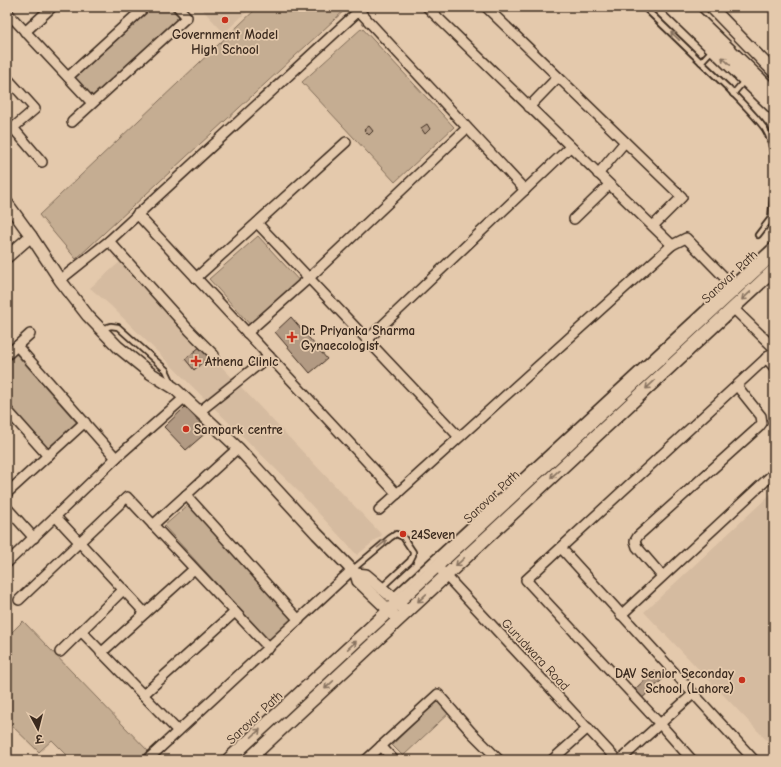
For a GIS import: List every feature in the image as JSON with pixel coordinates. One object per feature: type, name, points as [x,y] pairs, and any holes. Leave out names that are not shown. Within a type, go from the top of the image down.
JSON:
[{"type":"main road","points":[[670,7],[774,108]]},
{"type":"main road","points":[[685,7],[774,93]]},
{"type":"main road","name":"Sarovar Path","points":[[228,760],[393,603],[437,566],[743,278],[774,253]]},
{"type":"main road","name":"Sarovar Path","points":[[248,760],[774,270]]},
{"type":"street","points":[[25,32],[52,7]]},
{"type":"street","points":[[68,77],[145,7]]},
{"type":"street","points":[[72,122],[187,17],[178,7]]},
{"type":"street","points":[[426,7],[609,185],[672,244]]},
{"type":"street","points":[[486,7],[682,197],[653,226]]},
{"type":"street","points":[[711,7],[774,72]]},
{"type":"street","points":[[60,280],[108,241],[361,9],[467,128],[525,190]]},
{"type":"street","points":[[7,12],[92,103]]},
{"type":"street","points":[[529,107],[558,77]]},
{"type":"street","points":[[7,78],[35,109],[10,131],[42,162]]},
{"type":"street","points":[[247,333],[309,278],[467,128]]},
{"type":"street","points":[[196,278],[346,142]]},
{"type":"street","points":[[598,174],[625,142]]},
{"type":"street","points":[[367,340],[570,147]]},
{"type":"street","points":[[574,219],[609,185]]},
{"type":"street","points":[[7,203],[60,280],[88,316],[118,347],[150,373],[174,388],[238,448],[354,572],[358,581],[393,603]]},
{"type":"street","points":[[137,214],[397,494]]},
{"type":"street","points":[[256,223],[459,437]]},
{"type":"street","points":[[7,257],[31,236]]},
{"type":"street","points":[[379,510],[672,244],[686,238],[731,284]]},
{"type":"street","points":[[108,241],[190,331],[214,355]]},
{"type":"street","points":[[692,760],[526,580],[737,386],[774,350],[733,308]]},
{"type":"street","points":[[7,355],[30,334]]},
{"type":"street","points":[[17,346],[116,458]]},
{"type":"street","points":[[199,412],[269,356]]},
{"type":"street","points":[[766,358],[774,367]]},
{"type":"street","points":[[662,576],[637,547],[635,541],[638,536],[762,423],[761,416],[737,386]]},
{"type":"street","points":[[7,563],[116,458],[184,398]]},
{"type":"street","points":[[7,410],[48,456]]},
{"type":"street","points":[[7,493],[85,422]]},
{"type":"street","points":[[154,525],[238,448]]},
{"type":"street","points":[[621,615],[774,472]]},
{"type":"street","points":[[186,495],[299,620]]},
{"type":"street","points":[[19,600],[127,497],[268,648]]},
{"type":"street","points":[[7,508],[34,538]]},
{"type":"street","points":[[56,517],[145,613]]},
{"type":"street","points":[[561,548],[754,760]]},
{"type":"street","name":"Gurudwara Road","points":[[437,566],[617,760]]},
{"type":"street","points":[[101,652],[194,569]]},
{"type":"street","points":[[354,572],[366,575],[381,588],[403,616]]},
{"type":"street","points":[[147,760],[268,648],[354,572]]},
{"type":"street","points":[[60,652],[124,589]]},
{"type":"street","points":[[143,696],[235,612]]},
{"type":"street","points":[[80,631],[178,731]]},
{"type":"street","points":[[366,760],[438,694],[471,732],[499,760]]},
{"type":"street","points":[[620,760],[693,694]]},
{"type":"street","points":[[552,760],[588,728]]},
{"type":"street","points":[[381,746],[394,760]]},
{"type":"lane","points":[[644,7],[702,62],[752,113],[765,130],[773,151],[774,161]]},
{"type":"lane","points":[[702,62],[713,49]]},
{"type":"lane","points":[[733,94],[745,80]]},
{"type":"lane","points":[[758,235],[771,218],[774,184]]},
{"type":"lane","points":[[393,603],[731,284],[743,278],[774,244]]},
{"type":"lane","points":[[101,329],[110,326],[118,327],[166,370],[174,388]]},
{"type":"lane","points":[[354,572],[390,538],[396,534],[401,535],[413,552],[414,556],[381,588]]},
{"type":"shaded area","points":[[153,7],[169,7],[180,18],[93,98],[75,78]]},
{"type":"shaded area","name":"Government Model High School","points":[[200,7],[252,7],[224,33]]},
{"type":"shaded area","points":[[258,7],[348,7],[76,259],[39,215]]},
{"type":"shaded area","points":[[362,28],[454,127],[395,182],[302,82]]},
{"type":"shaded area","points":[[258,236],[302,284],[253,328],[209,279]]},
{"type":"shaded area","points":[[121,261],[382,535],[357,555],[301,494],[110,305],[90,288]]},
{"type":"shaded area","points":[[16,354],[77,423],[47,449],[7,403],[7,362]]},
{"type":"shaded area","name":"DAV Senior Seconday School (Lahore)","points":[[774,491],[774,748],[644,612]]},
{"type":"shaded area","points":[[188,505],[293,620],[269,641],[164,526]]},
{"type":"shaded area","points":[[23,621],[149,752],[139,760],[72,760],[52,740],[39,752],[7,721],[7,637]]},
{"type":"shaded area","points":[[440,698],[452,710],[403,756],[392,745]]},
{"type":"building","points":[[427,124],[430,129],[425,134],[421,128]]},
{"type":"building","points":[[369,126],[373,131],[369,135],[364,130]]},
{"type":"building","points":[[291,317],[327,359],[310,373],[275,332]]},
{"type":"building","points":[[201,346],[210,356],[194,370],[185,359]]},
{"type":"building","name":"Sampark centre","points":[[185,407],[208,431],[186,450],[164,427]]},
{"type":"building","points":[[655,670],[663,679],[639,701],[631,693]]},
{"type":"place","name":"Government Model High School","points":[[225,20]]},
{"type":"place","name":"Dr. Priyanka Sharma Gynaecologist","points":[[292,337]]},
{"type":"place","name":"Athena Clinic","points":[[196,361]]},
{"type":"place","name":"Sampark centre","points":[[186,429]]},
{"type":"place","name":"24Seven","points":[[403,534]]},
{"type":"place","name":"DAV Senior Seconday School (Lahore)","points":[[742,680]]}]
